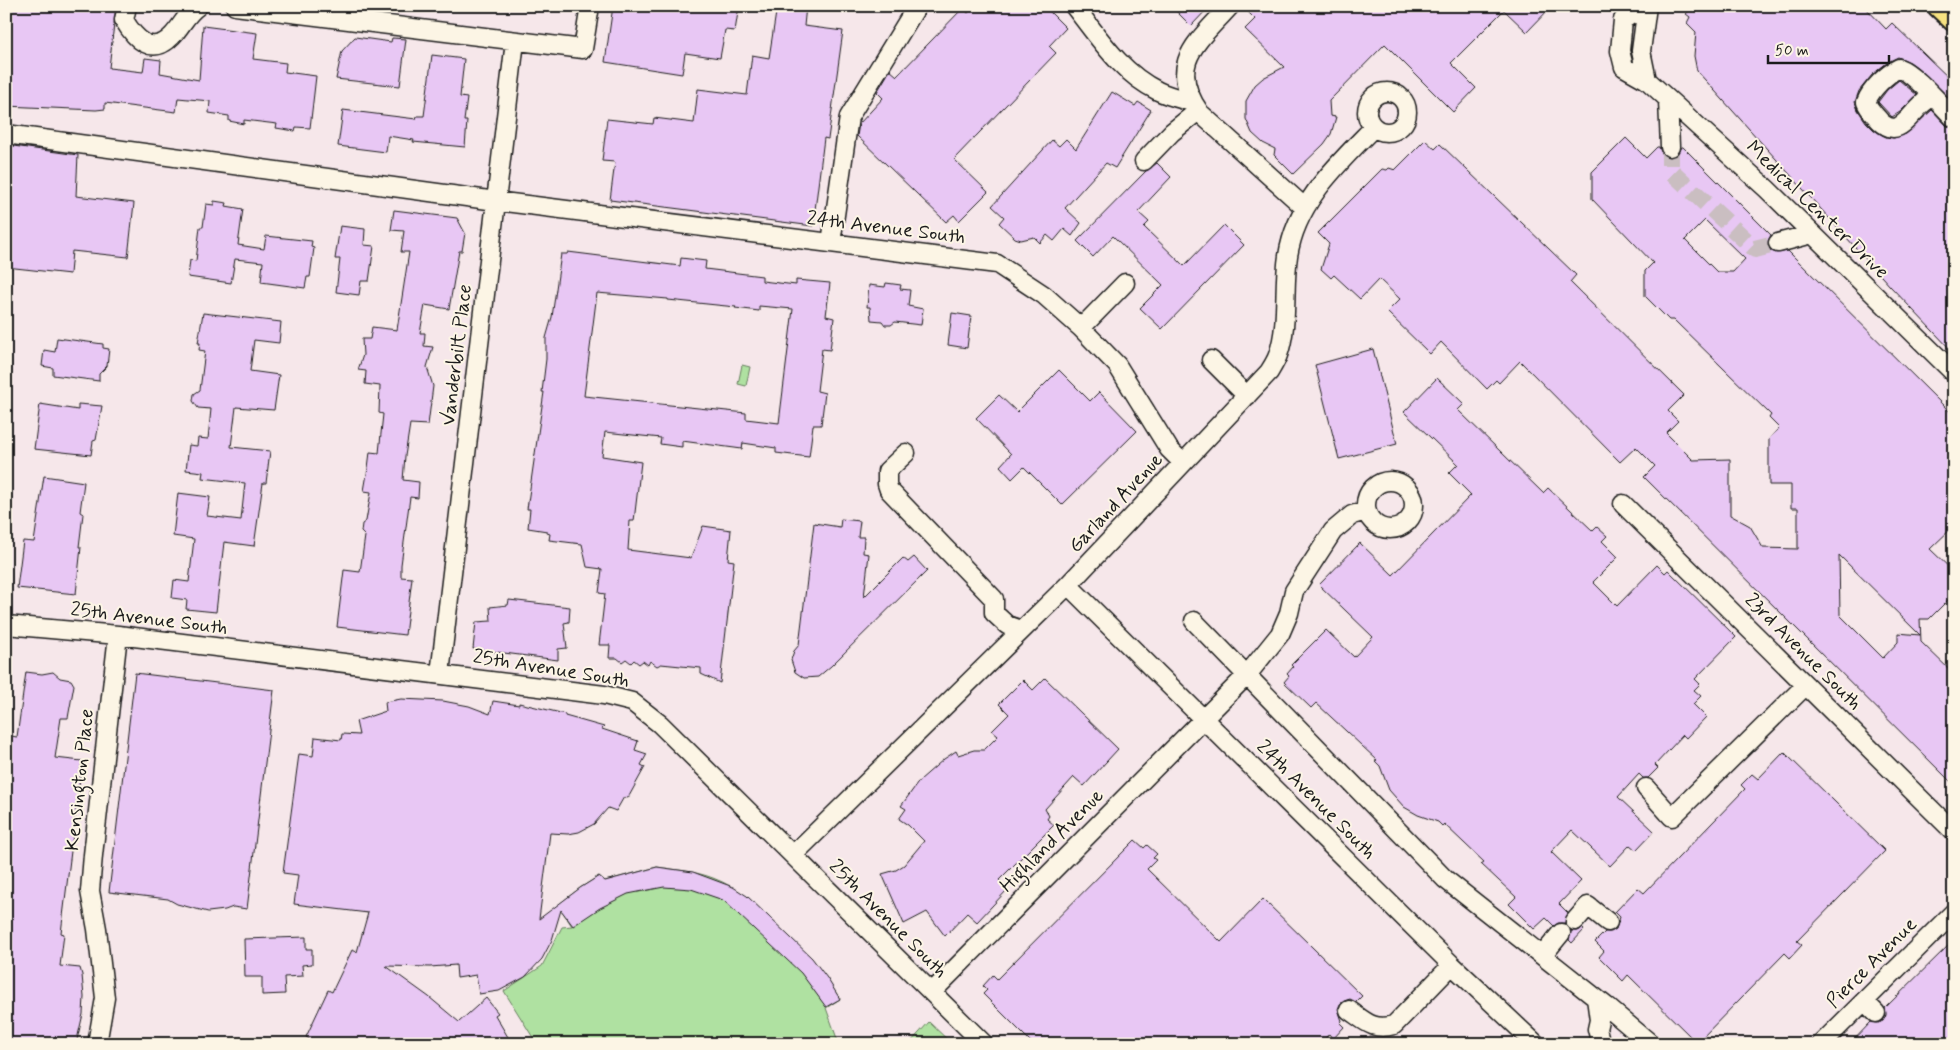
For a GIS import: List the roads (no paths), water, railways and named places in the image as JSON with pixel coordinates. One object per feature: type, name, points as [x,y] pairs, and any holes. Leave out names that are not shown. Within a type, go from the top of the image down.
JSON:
[{"type":"main road","points":[[1939,6],[1954,20]]},
{"type":"street","points":[[127,6],[124,20],[139,40],[149,45],[157,45],[173,35],[190,11],[198,6]]},
{"type":"street","points":[[234,6],[583,49],[590,6]]},
{"type":"street","points":[[831,243],[849,117],[917,6]]},
{"type":"street","points":[[1074,6],[1121,65],[1159,92],[1195,106],[1304,207]]},
{"type":"street","points":[[1195,106],[1184,75],[1186,61],[1194,46],[1230,6]]},
{"type":"street","name":"Medical Center Drive","points":[[1646,6],[1641,51],[1646,80],[1767,189],[1954,373]]},
{"type":"street","name":"Vanderbilt Place","points":[[440,674],[515,41]]},
{"type":"street","points":[[1934,98],[1954,118]]},
{"type":"street","points":[[1668,100],[1670,147]]},
{"type":"street","points":[[1144,161],[1195,106]]},
{"type":"street","name":"Garland Avenue","points":[[793,855],[1068,585],[1269,372],[1278,355],[1282,337],[1288,254],[1304,207],[1335,167],[1374,127]]},
{"type":"street","name":"24th Avenue South","points":[[6,134],[496,201],[997,264],[1044,295],[1081,328],[1117,365],[1168,449],[1183,463]]},
{"type":"street","points":[[1778,243],[1812,234]]},
{"type":"street","points":[[1081,328],[1125,282]]},
{"type":"street","points":[[1211,360],[1247,396]]},
{"type":"street","points":[[906,452],[888,471],[887,484],[889,490],[994,599],[994,612],[1007,625],[1021,630]]},
{"type":"street","name":"23rd Avenue South","points":[[1623,504],[1954,832]]},
{"type":"street","name":"Highland Avenue","points":[[932,992],[1247,675],[1280,634],[1289,613],[1294,591],[1333,531],[1352,515],[1366,511]]},
{"type":"street","name":"24th Avenue South","points":[[1068,585],[1452,965],[1536,1044]]},
{"type":"street","points":[[1194,621],[1445,879],[1596,998],[1651,1044]]},
{"type":"street","name":"25th Avenue South","points":[[6,625],[118,635],[440,674],[604,695],[632,702],[660,724],[984,1044]]},
{"type":"street","name":"Kensington Place","points":[[97,1044],[105,998],[97,929],[90,891],[118,635]]},
{"type":"street","points":[[1646,788],[1672,817],[1806,685]]},
{"type":"street","points":[[1575,921],[1588,906],[1608,922]]},
{"type":"street","name":"Pierce Avenue","points":[[1821,1044],[1870,1007],[1954,912]]},
{"type":"street","points":[[1543,956],[1561,933]]},
{"type":"street","points":[[1349,1010],[1377,1028],[1394,1025],[1452,965]]},
{"type":"street","points":[[1596,998],[1599,1020],[1597,1029],[1601,1044]]},
{"type":"street","points":[[1599,1020],[1606,1029],[1608,1044]]},
{"type":"tunnel","points":[[1670,147],[1670,170],[1755,249],[1778,243]]}]
